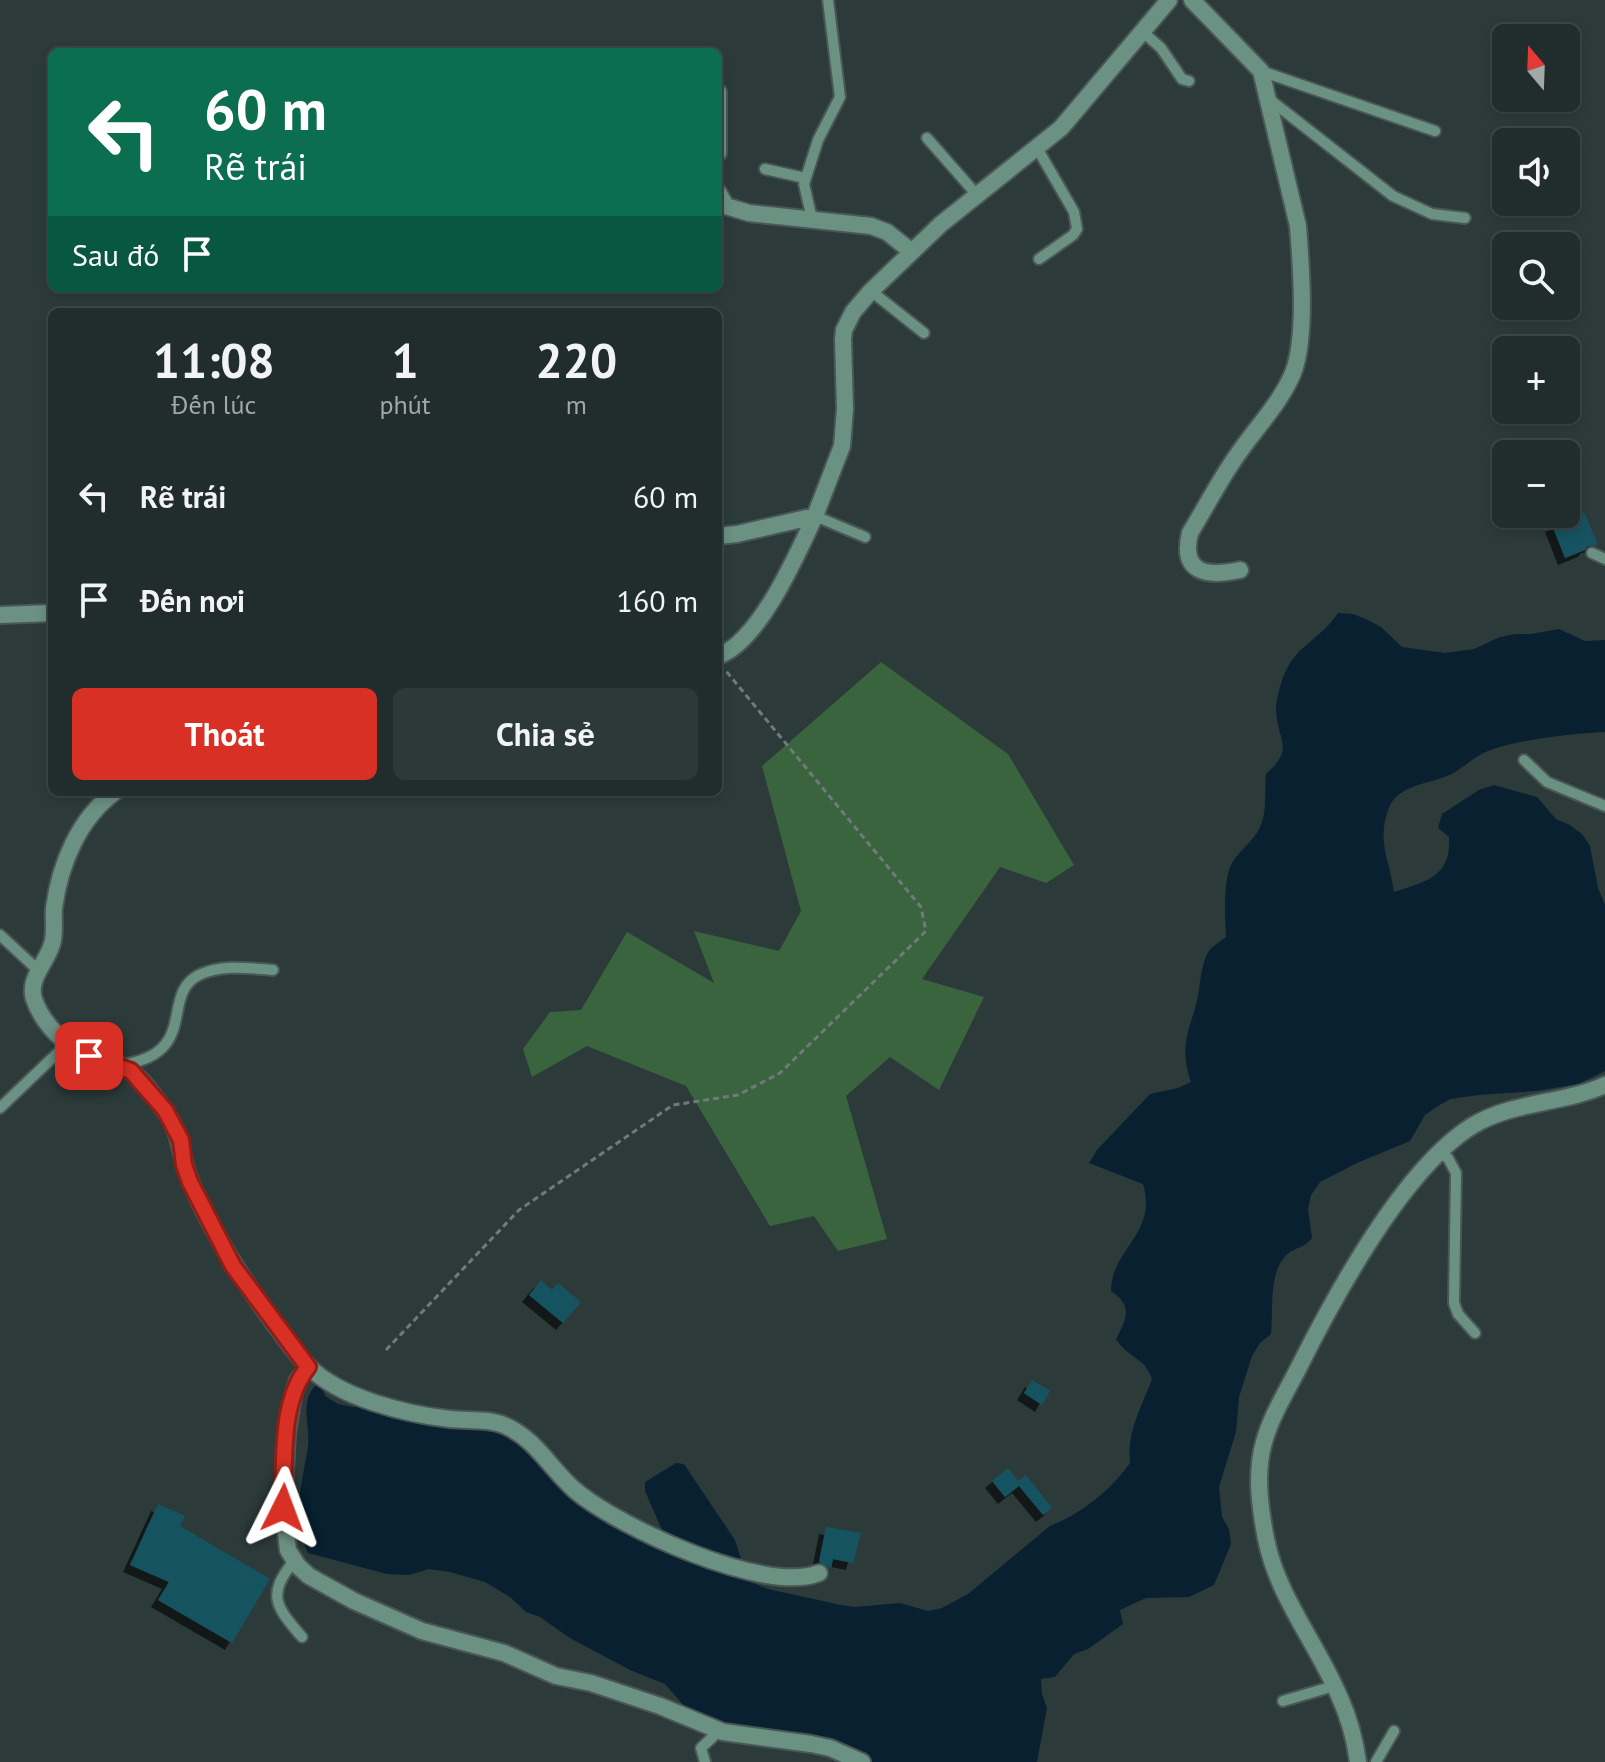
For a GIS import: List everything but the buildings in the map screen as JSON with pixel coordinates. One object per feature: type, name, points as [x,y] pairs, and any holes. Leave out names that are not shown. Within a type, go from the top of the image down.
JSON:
[{"type":"street","points":[[722,656],[757,622],[789,570],[815,516],[842,446],[844,330],[853,312],[912,252],[1080,108],[1169,0]]},
{"type":"street","points":[[1192,0],[1261,71],[1298,226],[1301,318],[1294,371],[1285,389],[1235,458],[1190,533],[1187,545],[1188,557],[1195,567],[1205,573],[1240,570]]},
{"type":"street","points":[[722,203],[730,208],[762,215],[871,226],[887,232],[912,252]]},
{"type":"street","points":[[722,535],[815,516]]},
{"type":"street","points":[[0,615],[48,613]]},
{"type":"street","points":[[111,796],[80,830],[62,871],[53,911],[53,940],[33,983],[35,1002],[43,1017],[67,1044],[89,1056],[131,1071],[165,1110],[181,1140],[190,1182],[233,1266],[308,1367],[355,1396],[405,1411],[451,1419],[498,1422],[509,1427],[531,1443],[583,1496],[664,1541],[725,1567],[795,1577],[819,1573]]},
{"type":"street","points":[[1358,1762],[1349,1724],[1334,1686],[1283,1592],[1266,1540],[1259,1467],[1272,1420],[1362,1255],[1438,1153],[1474,1125],[1492,1116],[1605,1085]]},
{"type":"street","points":[[308,1367],[295,1387],[287,1434],[284,1523],[288,1550],[309,1576],[354,1601],[422,1631],[504,1653],[556,1676],[591,1683],[660,1706],[719,1731],[830,1748],[849,1760]]},
{"type":"lane","points":[[812,219],[805,199],[805,178],[818,140],[840,97],[828,0]]},
{"type":"lane","points":[[1143,32],[1161,48],[1182,79],[1189,81]]},
{"type":"lane","points":[[1261,71],[1435,131]]},
{"type":"lane","points":[[1267,98],[1393,196],[1432,214],[1465,218]]},
{"type":"lane","points":[[927,138],[977,195]]},
{"type":"lane","points":[[1037,148],[1074,212],[1077,229],[1039,259]]},
{"type":"lane","points":[[765,169],[805,178]]},
{"type":"lane","points":[[871,291],[924,333]]},
{"type":"lane","points":[[815,516],[865,537]]},
{"type":"lane","points":[[1592,553],[1605,559]]},
{"type":"lane","points":[[1524,760],[1547,782],[1605,806]]},
{"type":"lane","points":[[0,935],[39,971]]},
{"type":"lane","points":[[119,1065],[154,1056],[174,1031],[186,986],[197,976],[216,969],[273,970]]},
{"type":"lane","points":[[0,1108],[67,1044]]},
{"type":"lane","points":[[1438,1153],[1448,1158],[1456,1173],[1454,1303],[1458,1314],[1475,1333]]},
{"type":"lane","points":[[294,1561],[279,1583],[276,1602],[302,1637]]},
{"type":"lane","points":[[1283,1701],[1334,1686]]},
{"type":"lane","points":[[705,1762],[701,1748],[719,1731]]},
{"type":"lane","points":[[1376,1762],[1394,1731]]},
{"type":"path","points":[[386,1350],[519,1210],[673,1105],[738,1095],[780,1073],[926,931],[921,907],[722,664]]},
{"type":"green space","points":[[881,662],[1008,754],[1074,865],[1046,883],[1000,867],[922,979],[984,997],[939,1090],[890,1057],[846,1096],[887,1239],[838,1251],[814,1216],[770,1226],[686,1086],[587,1046],[532,1077],[523,1049],[550,1012],[581,1010],[627,932],[714,983],[694,931],[779,951],[801,911],[762,766]]},
{"type":"water","points":[[1338,613],[1353,614],[1368,620],[1381,627],[1402,647],[1445,653],[1474,649],[1500,637],[1559,629],[1585,641],[1605,640],[1605,732],[1529,740],[1500,747],[1483,753],[1452,774],[1407,789],[1393,800],[1389,808],[1384,841],[1394,892],[1426,881],[1441,869],[1449,850],[1449,837],[1438,828],[1442,814],[1479,790],[1494,785],[1537,797],[1556,819],[1582,834],[1590,846],[1598,888],[1605,905],[1605,1071],[1578,1084],[1450,1099],[1425,1115],[1410,1141],[1320,1182],[1311,1195],[1308,1209],[1312,1238],[1290,1252],[1278,1269],[1273,1290],[1271,1334],[1260,1343],[1252,1356],[1239,1397],[1236,1432],[1219,1487],[1222,1517],[1229,1529],[1231,1544],[1214,1585],[1189,1597],[1146,1598],[1120,1610],[1123,1624],[1088,1649],[1074,1654],[1055,1677],[1041,1679],[1047,1708],[1037,1762],[867,1762],[811,1739],[693,1716],[665,1684],[630,1670],[570,1638],[540,1617],[526,1612],[510,1597],[485,1582],[429,1569],[409,1575],[387,1574],[308,1553],[300,1527],[299,1500],[308,1447],[307,1404],[313,1388],[320,1382],[325,1396],[338,1404],[353,1407],[372,1405],[481,1423],[510,1434],[608,1525],[768,1589],[855,1607],[900,1603],[928,1611],[942,1608],[968,1594],[1050,1526],[1073,1515],[1105,1492],[1130,1463],[1133,1430],[1152,1379],[1145,1366],[1116,1339],[1126,1313],[1123,1302],[1111,1291],[1118,1264],[1139,1229],[1146,1201],[1143,1184],[1089,1163],[1097,1150],[1150,1094],[1191,1082],[1185,1047],[1206,955],[1226,937],[1225,898],[1229,869],[1262,823],[1266,774],[1282,751],[1276,708],[1281,683],[1295,656]]},
{"type":"water","points":[[676,1463],[684,1464],[735,1540],[741,1559],[665,1537],[645,1491],[645,1482]]},
{"type":"route","points":[[89,1056],[131,1071],[165,1110],[181,1140],[190,1182],[233,1266],[308,1367],[298,1380],[293,1396],[287,1434],[283,1508]]}]
